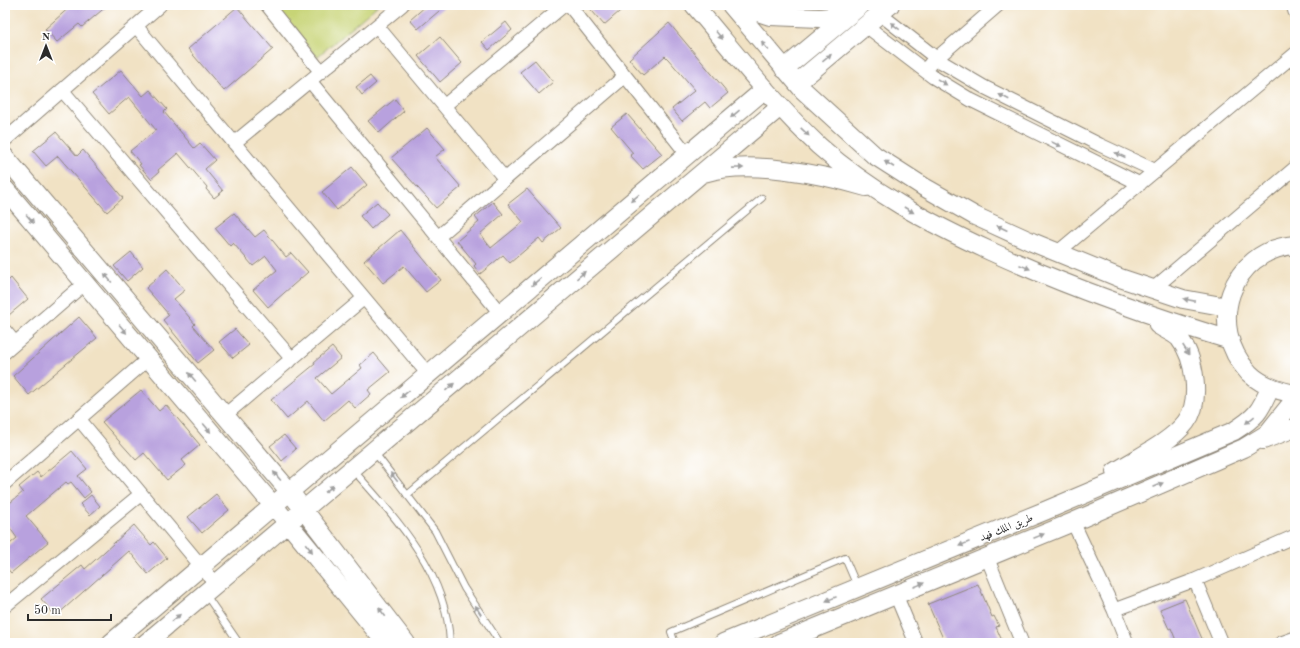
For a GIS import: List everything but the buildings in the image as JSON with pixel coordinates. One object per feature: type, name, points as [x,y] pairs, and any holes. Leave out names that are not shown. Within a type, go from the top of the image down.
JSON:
[{"type":"street","points":[[5,140],[160,5]]},
{"type":"street","points":[[267,5],[320,72]]},
{"type":"street","points":[[234,143],[402,5]]},
{"type":"street","points":[[444,106],[564,5]]},
{"type":"street","points":[[569,5],[687,154]]},
{"type":"street","points":[[694,5],[780,107],[820,146],[879,191],[908,210],[959,237],[1020,265],[1134,310],[1230,340]]},
{"type":"street","points":[[731,5],[784,69],[839,125],[874,154],[924,187],[975,216],[1058,252],[1183,299],[1227,307]]},
{"type":"street","points":[[736,5],[770,16],[820,18],[855,10]]},
{"type":"street","points":[[923,69],[998,5]]},
{"type":"street","points":[[1293,5],[1295,12]]},
{"type":"street","points":[[797,83],[885,9],[936,58],[984,87],[1040,116],[1156,171]]},
{"type":"street","points":[[784,69],[855,10]]},
{"type":"street","points":[[865,25],[923,69],[971,100],[1140,184]]},
{"type":"street","points":[[136,26],[428,374]]},
{"type":"street","points":[[377,26],[505,180]]},
{"type":"street","points":[[1058,252],[1295,54]]},
{"type":"street","points":[[438,236],[626,76]]},
{"type":"street","points":[[310,81],[500,313]]},
{"type":"street","points":[[111,643],[764,89]]},
{"type":"street","points":[[62,90],[292,359]]},
{"type":"street","points":[[146,643],[780,107]]},
{"type":"street","points":[[5,157],[290,492],[406,643]]},
{"type":"street","points":[[700,175],[717,169],[737,167],[764,169],[840,179],[879,191]]},
{"type":"street","points":[[1153,289],[1295,168]]},
{"type":"street","points":[[5,189],[288,523],[386,643]]},
{"type":"street","points":[[1295,245],[1284,246],[1263,254],[1246,268],[1234,286],[1227,307],[1227,329],[1234,353],[1249,374],[1270,388],[1295,394]]},
{"type":"street","points":[[5,352],[85,283]]},
{"type":"street","points":[[225,416],[364,298]]},
{"type":"street","points":[[1071,500],[1170,437],[1186,422],[1194,400],[1194,376],[1190,356],[1178,338],[1134,310]]},
{"type":"street","points":[[5,331],[15,343]]},
{"type":"street","points":[[5,483],[148,359]]},
{"type":"street","name":"طريق الملك فهد","points":[[723,643],[1071,500],[1234,431],[1253,419],[1270,388]]},
{"type":"street","name":"طريق الملك فهد","points":[[779,643],[1073,522],[1244,448],[1267,434],[1295,399]]},
{"type":"street","points":[[79,419],[201,567],[210,589]]},
{"type":"street","points":[[1244,448],[1295,428]]},
{"type":"street","points":[[6,603],[141,494]]},
{"type":"street","points":[[1073,522],[1114,610],[1127,643]]},
{"type":"street","points":[[1114,610],[1195,580],[1295,536]]},
{"type":"street","points":[[986,557],[1022,643]]},
{"type":"street","points":[[1195,580],[1220,643]]},
{"type":"street","points":[[896,595],[916,643]]},
{"type":"street","points":[[1281,643],[1295,638]]},
{"type":"lane","points":[[407,494],[762,198]]},
{"type":"lane","points":[[373,451],[434,531],[464,588],[500,643]]},
{"type":"lane","points":[[352,469],[385,505],[415,545],[441,596],[449,631],[450,643]]},
{"type":"lane","points":[[675,643],[671,632],[845,558],[858,588]]},
{"type":"lane","points":[[210,589],[240,643]]},
{"type":"green space","points":[[272,5],[378,5],[317,57]]}]
